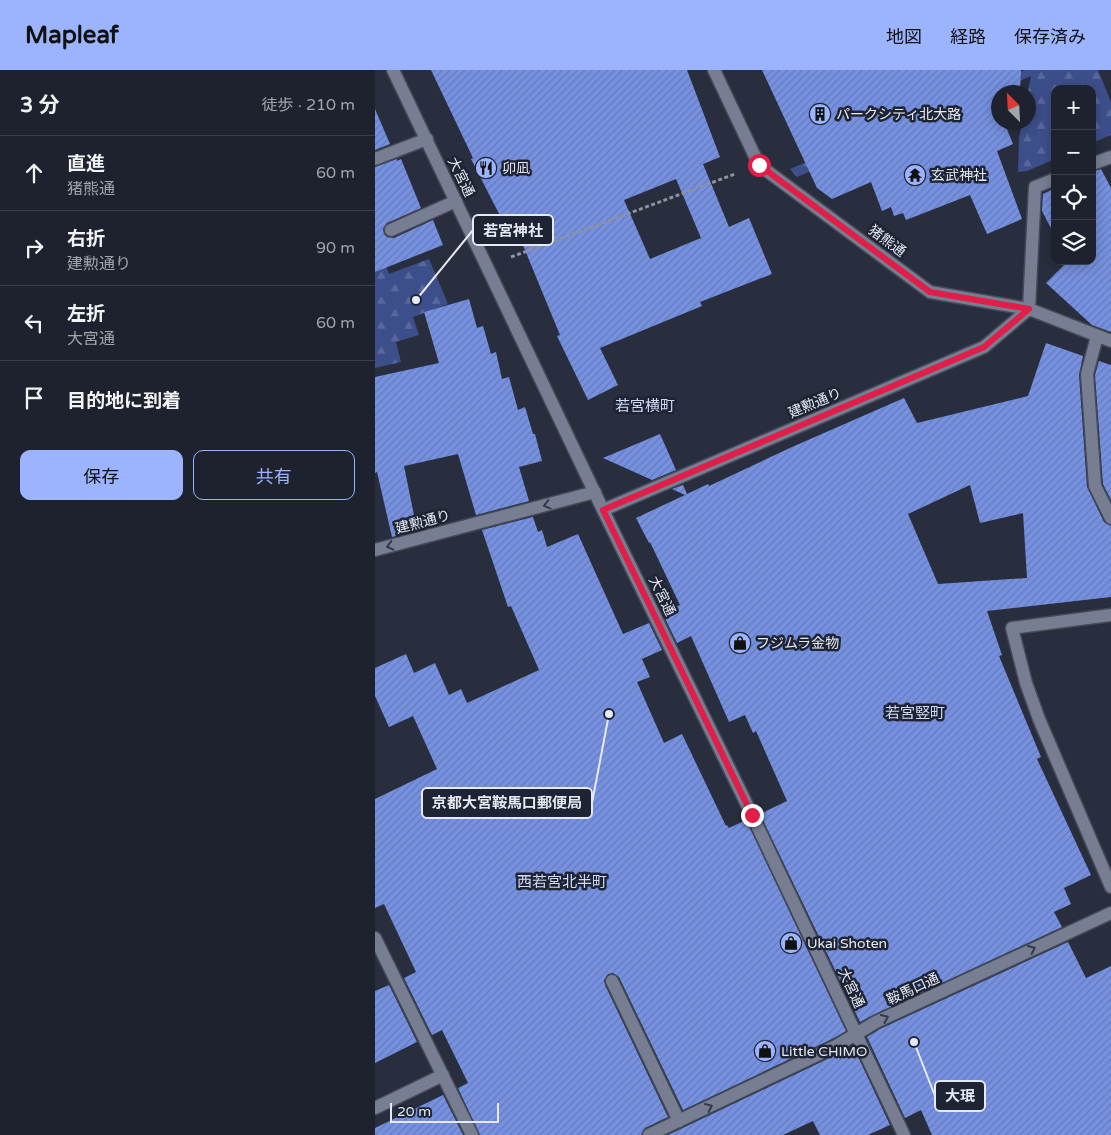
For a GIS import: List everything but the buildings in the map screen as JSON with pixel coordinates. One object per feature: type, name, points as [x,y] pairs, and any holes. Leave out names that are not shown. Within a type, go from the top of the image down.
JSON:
[{"type":"street","name":"大宮通","points":[[393,70],[905,1135]]},
{"type":"street","name":"猪熊通","points":[[714,70],[759,165],[930,292],[1029,309],[1111,341]]},
{"type":"street","points":[[375,159],[427,139]]},
{"type":"street","points":[[1096,163],[1111,157]]},
{"type":"street","points":[[1029,309],[1035,187],[1051,181]]},
{"type":"street","points":[[391,230],[456,201]]},
{"type":"street","name":"建勲通り","points":[[603,510],[984,347],[1029,309]]},
{"type":"street","points":[[1097,336],[1087,374],[1091,439],[1095,486],[1111,518]]},
{"type":"street","name":"建勲通り","points":[[375,550],[595,492]]},
{"type":"street","points":[[1111,615],[1012,628],[1026,683],[1039,719],[1111,887]]},
{"type":"street","name":"鞍馬口通","points":[[649,1135],[836,1046],[876,1022],[1111,913]]},
{"type":"street","points":[[375,938],[472,1135]]},
{"type":"street","points":[[612,981],[679,1121]]},
{"type":"street","points":[[375,1108],[443,1075]]},
{"type":"path","points":[[487,266],[759,165]]},
{"type":"green space","points":[[1025,70],[1098,70],[1111,102],[1111,135],[1096,141],[1096,85],[1051,85],[1051,161],[1027,171],[1018,172],[1019,138],[1021,130],[1036,130],[1036,85],[1029,85],[1031,76],[1010,85],[991,85],[991,93],[797,177],[790,169]]},
{"type":"green space","points":[[375,237],[389,274],[429,259],[448,304],[413,317],[419,335],[396,342],[401,362],[375,368]]},
{"type":"place","name":"パークシティ北大路","points":[[820,114]]},
{"type":"place","name":"卯凪","points":[[486,168]]},
{"type":"place","name":"玄武神社","points":[[915,175]]},
{"type":"place","name":"若宮神社","points":[[416,300]]},
{"type":"place","name":"フジムラ金物","points":[[740,643]]},
{"type":"place","name":"京都大宮鞍馬口郵便局","points":[[609,714]]},
{"type":"place","name":"Ukai Shoten","points":[[791,943]]},
{"type":"place","name":"大珉","points":[[914,1042]]},
{"type":"place","name":"Little CHIMO","points":[[765,1051]]},
{"type":"district","name":"若宮横町","points":[[645,406]]},
{"type":"district","name":"若宮竪町","points":[[915,713]]},
{"type":"district","name":"西若宮北半町","points":[[562,882]]},
{"type":"route","points":[[752,815],[603,510],[984,347],[1029,309],[930,292],[759,165]]}]
